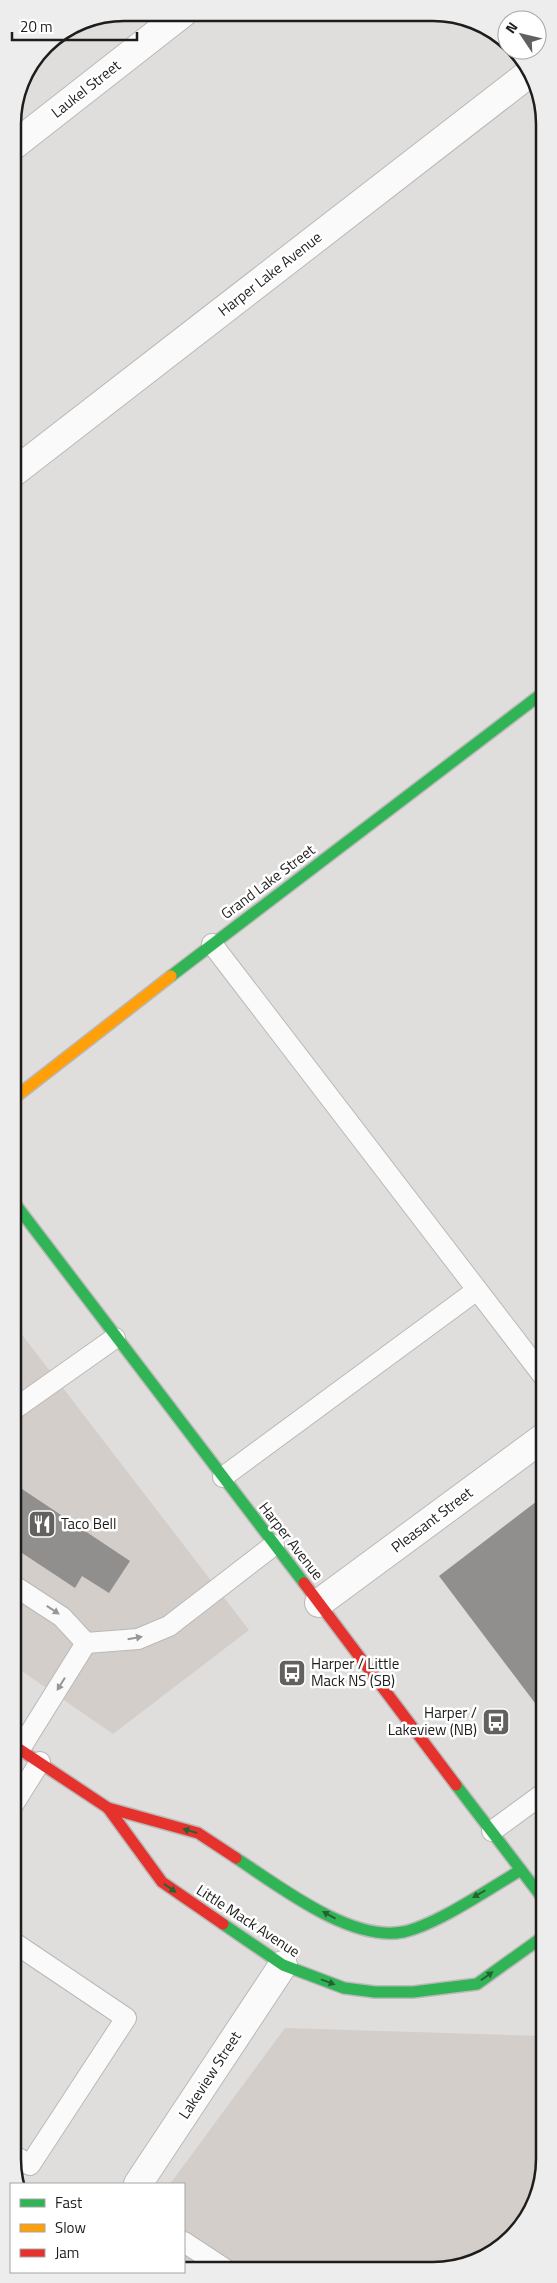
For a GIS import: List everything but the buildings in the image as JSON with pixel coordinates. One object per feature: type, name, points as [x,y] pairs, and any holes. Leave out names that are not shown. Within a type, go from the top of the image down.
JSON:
[{"type":"main road","name":"Grand Lake Street","points":[[21,1093],[212,944],[536,698]]},
{"type":"main road","name":"Harper Avenue","points":[[21,1212],[536,1890]]},
{"type":"main road","name":"Little Mack Avenue","points":[[21,1750],[108,1808],[198,1833],[298,1898],[348,1926],[374,1932],[403,1932],[435,1920],[521,1870]]},
{"type":"main road","name":"Little Mack Avenue","points":[[108,1808],[162,1882],[283,1965],[344,1988],[375,1992],[413,1992],[477,1984],[536,1942]]},
{"type":"street","name":"Laukel Street","points":[[21,140],[174,21]]},
{"type":"street","name":"Harper Lake Avenue","points":[[21,467],[524,77]]},
{"type":"street","name":"Pleasant Street","points":[[319,1603],[536,1443]]},
{"type":"street","name":"Lakeview Street","points":[[139,2183],[283,1965]]},
{"type":"lane","points":[[212,944],[536,1367]]},
{"type":"lane","points":[[223,1477],[477,1290]]},
{"type":"lane","points":[[21,1404],[116,1338]]},
{"type":"lane","points":[[86,1643],[138,1639],[169,1626],[274,1544]]},
{"type":"lane","points":[[21,1590],[62,1617],[86,1643]]},
{"type":"lane","points":[[21,1740],[86,1643]]},
{"type":"lane","points":[[21,1792],[40,1762]]},
{"type":"lane","points":[[492,1831],[536,1799]]},
{"type":"lane","points":[[21,1947],[126,2018],[30,2166],[21,2160]]},
{"type":"lane","points":[[185,2243],[214,2262]]},
{"type":"shaded area","points":[[21,1333],[249,1630],[113,1734],[21,1671]]},
{"type":"shaded area","points":[[285,2028],[536,2036],[536,2166],[528,2198],[506,2232],[490,2244],[466,2256],[433,2262],[185,2262],[185,2183],[171,2183]]},
{"type":"traffic: fast","points":[[171,976],[536,698]]},
{"type":"traffic: fast","points":[[21,1212],[304,1583]]},
{"type":"traffic: fast","points":[[456,1785],[536,1890]]},
{"type":"traffic: fast","points":[[236,1858],[316,1909],[361,1929],[382,1933],[403,1932],[431,1922],[521,1870]]},
{"type":"traffic: fast","points":[[223,1924],[283,1965],[344,1988],[375,1992],[413,1992],[477,1984],[536,1942]]},
{"type":"traffic: slow","points":[[21,1093],[171,976]]},
{"type":"traffic: jam","points":[[304,1583],[456,1785]]},
{"type":"traffic: jam","points":[[21,1750],[108,1808],[198,1833],[236,1858]]},
{"type":"traffic: jam","points":[[108,1808],[162,1882],[223,1924]]},
{"type":"place","name":"Taco Bell","points":[[42,1524]]},
{"type":"place","name":"Harper / Little Mack NS (SB)","points":[[292,1673]]},
{"type":"place","name":"Harper / Lakeview (NB)","points":[[496,1722]]}]
